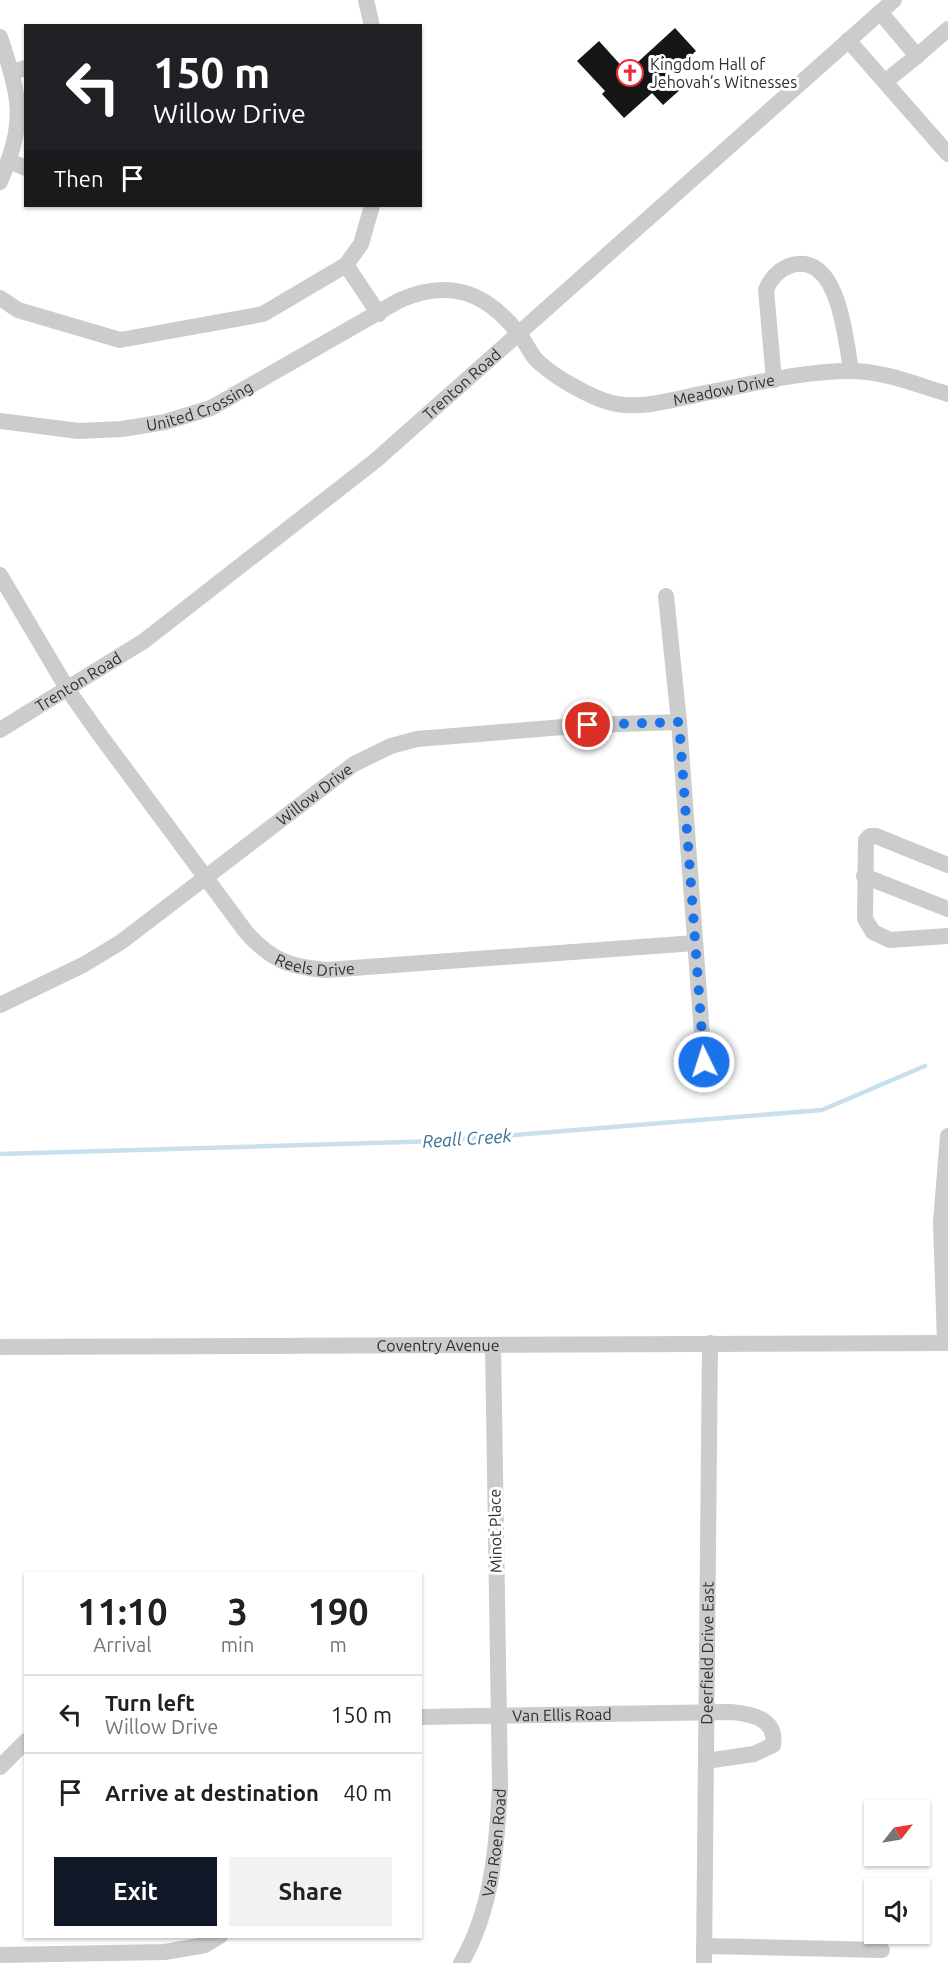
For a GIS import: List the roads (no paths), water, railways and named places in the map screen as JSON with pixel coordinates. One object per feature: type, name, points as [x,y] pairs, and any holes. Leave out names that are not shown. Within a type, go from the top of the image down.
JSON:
[{"type":"street","points":[[366,0],[372,24]]},
{"type":"street","name":"Trenton Road","points":[[0,730],[144,641],[203,598],[375,461],[520,335],[894,0]]},
{"type":"street","points":[[880,12],[917,56]]},
{"type":"street","points":[[886,81],[948,29]]},
{"type":"street","points":[[0,38],[18,70],[18,135],[0,182]]},
{"type":"street","points":[[848,40],[948,154]]},
{"type":"street","points":[[9,161],[24,167]]},
{"type":"street","points":[[0,298],[18,310],[120,340],[262,314],[346,265],[361,244],[372,207]]},
{"type":"street","points":[[774,380],[766,290],[770,280],[788,266],[798,264],[817,268],[832,286],[843,319],[852,371]]},
{"type":"street","points":[[346,265],[379,314]]},
{"type":"street","name":"United Crossing","points":[[0,421],[79,431],[122,429],[165,422],[211,408],[412,295],[461,290],[493,305],[520,335]]},
{"type":"street","name":"Meadow Drive","points":[[520,335],[536,359],[588,395],[615,404],[645,404],[774,380],[852,371],[886,375],[948,394]]},
{"type":"street","name":"Reels Drive","points":[[0,575],[68,690],[205,879],[260,947],[278,960],[298,968],[326,970],[695,943]]},
{"type":"street","points":[[666,596],[679,722],[704,1062]]},
{"type":"street","name":"Willow Drive","points":[[0,1005],[83,965],[121,942],[354,764],[391,746],[417,739],[588,725],[679,722]]},
{"type":"street","points":[[948,865],[876,836],[870,836],[864,849],[865,919],[873,932],[890,940],[948,936]]},
{"type":"street","points":[[864,876],[948,909]]},
{"type":"street","points":[[947,1343],[941,1221],[948,1136]]},
{"type":"street","name":"Deerfield Drive East","points":[[704,1955],[710,1343]]},
{"type":"street","name":"Coventry Avenue","points":[[0,1347],[947,1343]]},
{"type":"street","name":"Minot Place","points":[[493,1344],[498,1717]]},
{"type":"street","name":"Van Ellis Road","points":[[422,1716],[753,1714],[764,1720],[774,1737],[773,1745],[763,1752],[706,1761]]},
{"type":"street","name":"Van Roen Road","points":[[461,1963],[472,1944],[494,1864],[500,1786],[498,1717]]},
{"type":"street","points":[[0,1767],[24,1743]]},
{"type":"street","points":[[0,1955],[165,1952],[205,1945],[217,1938]]},
{"type":"street","points":[[704,1955],[882,1950]]},
{"type":"waterway","name":"Reall Creek","points":[[0,1154],[440,1141],[822,1110],[925,1066]]},
{"type":"place","name":"Kingdom Hall of Jehovah’s Witnesses","points":[[630,73]]}]
